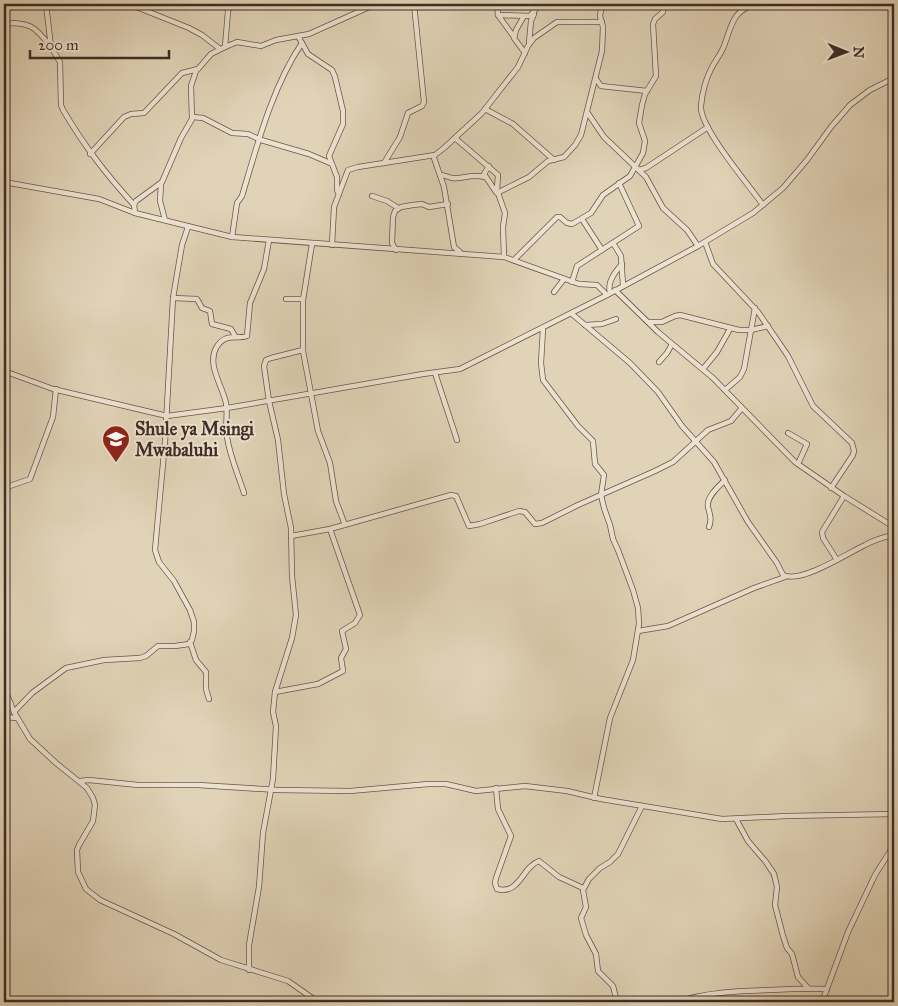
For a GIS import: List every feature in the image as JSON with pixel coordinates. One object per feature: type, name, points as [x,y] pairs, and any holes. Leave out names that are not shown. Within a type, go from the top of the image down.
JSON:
[{"type":"street","points":[[46,4],[51,47]]},
{"type":"street","points":[[129,4],[185,26],[222,48]]},
{"type":"street","points":[[222,48],[228,11],[232,4]]},
{"type":"street","points":[[165,220],[160,201],[161,184],[181,138],[193,117],[191,86],[196,70],[211,54],[237,42],[261,46],[276,40],[309,34],[376,4]]},
{"type":"street","points":[[384,163],[400,137],[408,113],[422,106],[424,102],[414,4]]},
{"type":"street","points":[[497,4],[498,15],[525,53]]},
{"type":"street","points":[[498,15],[530,16],[540,4]]},
{"type":"street","points":[[497,194],[529,177],[548,161],[564,157],[575,144],[583,129],[596,79],[604,35],[600,16],[602,4]]},
{"type":"street","points":[[514,260],[557,217],[570,224],[582,219],[591,213],[603,195],[636,169],[645,145],[645,138],[640,123],[642,105],[647,91],[656,76],[654,24],[655,19],[663,12],[664,4]]},
{"type":"street","points":[[757,4],[748,7],[734,18],[723,50],[712,68],[701,107],[708,127],[763,205]]},
{"type":"street","points":[[332,245],[334,207],[350,169],[433,155],[455,138],[485,109],[518,67],[529,43],[530,23],[534,12]]},
{"type":"street","points":[[514,38],[524,16]]},
{"type":"street","points":[[529,43],[557,22],[602,22]]},
{"type":"street","points":[[4,23],[31,25],[37,29],[51,47],[59,60],[62,107],[90,154],[134,205],[135,212]]},
{"type":"street","points":[[298,36],[309,56],[332,70],[336,77],[343,118],[342,128],[330,152],[331,163],[337,177],[337,190],[339,194]]},
{"type":"street","points":[[232,236],[237,203],[242,196],[258,139],[285,73],[302,44]]},
{"type":"street","points":[[90,154],[124,117],[131,114],[144,113],[182,73],[196,70]]},
{"type":"street","points":[[4,371],[36,384],[167,416],[227,408],[468,367],[572,314],[698,246],[763,205],[789,181],[850,105],[870,90],[894,78]]},
{"type":"street","points":[[596,79],[601,86],[647,91]]},
{"type":"street","points":[[485,109],[513,124],[554,160]]},
{"type":"street","points":[[587,112],[600,133],[646,177],[663,208],[687,230],[698,246]]},
{"type":"street","points":[[193,117],[203,118],[232,133],[248,134],[331,163]]},
{"type":"street","points":[[636,169],[646,168],[708,127]]},
{"type":"street","points":[[455,138],[489,166],[498,176],[497,194]]},
{"type":"street","points":[[433,155],[448,204],[454,247],[462,253]]},
{"type":"street","points":[[489,166],[484,172],[485,177],[497,194],[505,213],[503,227],[504,257]]},
{"type":"street","points":[[440,175],[451,178],[472,175],[485,177]]},
{"type":"street","points":[[4,182],[99,199],[135,212],[188,227],[232,236],[312,244],[504,257],[572,282],[597,285],[608,294]]},
{"type":"street","points":[[134,205],[138,199],[161,184]]},
{"type":"street","points":[[572,282],[577,266],[639,225],[619,184]]},
{"type":"street","points":[[372,196],[387,201],[398,208],[419,204],[429,207],[448,204]]},
{"type":"street","points":[[396,250],[392,243],[393,217],[398,208]]},
{"type":"street","points":[[582,219],[602,250]]},
{"type":"street","points":[[14,712],[32,693],[66,668],[104,660],[140,658],[146,656],[158,646],[175,646],[190,642],[193,637],[194,625],[190,610],[174,581],[159,562],[155,550],[167,416],[173,298],[182,245],[188,227]]},
{"type":"street","points":[[244,493],[231,455],[227,436],[227,408],[224,392],[213,361],[217,346],[228,338],[247,336],[250,303],[264,269],[269,240]]},
{"type":"street","points":[[705,242],[713,264],[755,308],[788,356],[813,406],[852,443],[854,447],[853,455],[832,488]]},
{"type":"street","points":[[386,249],[392,243]]},
{"type":"street","points":[[613,243],[621,256],[623,285]]},
{"type":"street","points":[[312,244],[303,299],[303,350],[318,430],[330,463],[336,501],[345,525]]},
{"type":"street","points":[[449,253],[454,247]]},
{"type":"street","points":[[608,294],[614,273],[622,264]]},
{"type":"street","points":[[554,292],[564,279]]},
{"type":"street","points":[[616,290],[648,322],[725,390],[798,464],[844,496],[894,527]]},
{"type":"street","points":[[173,298],[197,299],[202,308],[210,311],[212,324],[231,329],[235,336]]},
{"type":"street","points":[[286,299],[303,299]]},
{"type":"street","points":[[725,390],[740,377],[744,369],[755,308]]},
{"type":"street","points":[[572,314],[624,358],[653,386],[695,441],[714,462],[748,522],[785,577]]},
{"type":"street","points":[[648,322],[662,322],[680,315],[730,329],[751,330],[768,326]]},
{"type":"street","points":[[585,325],[602,324],[616,319]]},
{"type":"street","points":[[543,329],[541,363],[543,380],[578,426],[592,441],[595,464],[604,476],[601,495],[613,539],[636,600],[639,617],[633,660],[610,718],[594,798]]},
{"type":"street","points":[[703,370],[717,352],[730,329]]},
{"type":"street","points":[[659,362],[672,344]]},
{"type":"street","points":[[249,970],[249,946],[259,887],[263,833],[272,790],[276,726],[273,712],[275,692],[292,638],[296,615],[292,576],[290,521],[284,494],[278,440],[269,401],[264,366],[266,360],[303,350]]},
{"type":"street","points":[[436,373],[456,440]]},
{"type":"street","points":[[4,488],[30,479],[54,417],[56,389]]},
{"type":"street","points":[[291,536],[330,529],[451,495],[456,496],[469,526],[519,511],[525,512],[535,524],[542,523],[656,472],[673,462],[712,428],[731,420],[742,408]]},
{"type":"street","points":[[788,434],[807,444],[807,448],[798,464]]},
{"type":"street","points":[[709,527],[711,518],[708,501],[725,480]]},
{"type":"street","points":[[837,560],[823,538],[822,532],[844,496]]},
{"type":"street","points":[[275,692],[318,684],[343,671],[341,658],[346,649],[342,631],[355,623],[360,615],[330,529]]},
{"type":"street","points":[[638,631],[668,626],[754,588],[785,577],[801,575],[837,560],[869,543],[894,535]]},
{"type":"street","points":[[190,642],[196,660],[206,672],[206,689],[209,699]]},
{"type":"street","points":[[4,687],[14,712],[28,735],[90,792],[94,805],[91,826],[77,850],[78,872],[86,889],[100,900],[174,934],[215,957],[249,970],[288,981],[318,1002]]},
{"type":"street","points":[[4,717],[17,718]]},
{"type":"street","points":[[80,781],[89,780],[138,785],[211,785],[272,790],[350,791],[411,785],[446,784],[476,791],[525,786],[711,818],[736,819],[894,814]]},
{"type":"street","points":[[496,788],[498,809],[511,836],[496,878],[497,889],[503,890],[513,887],[538,861],[559,877],[583,888]]},
{"type":"street","points":[[617,1002],[613,986],[598,971],[597,959],[586,935],[581,918],[586,907],[583,888],[600,868],[618,854],[642,806]]},
{"type":"street","points":[[736,819],[748,841],[774,874],[777,887],[775,905],[783,936],[787,948],[792,954],[798,977],[808,988]]},
{"type":"street","points":[[822,1002],[848,932],[875,875],[894,845]]},
{"type":"street","points":[[677,1002],[723,993],[808,988],[827,989]]},
{"type":"place","name":"Shule ya Msingi Mwabaluhi","points":[[116,463]]}]
